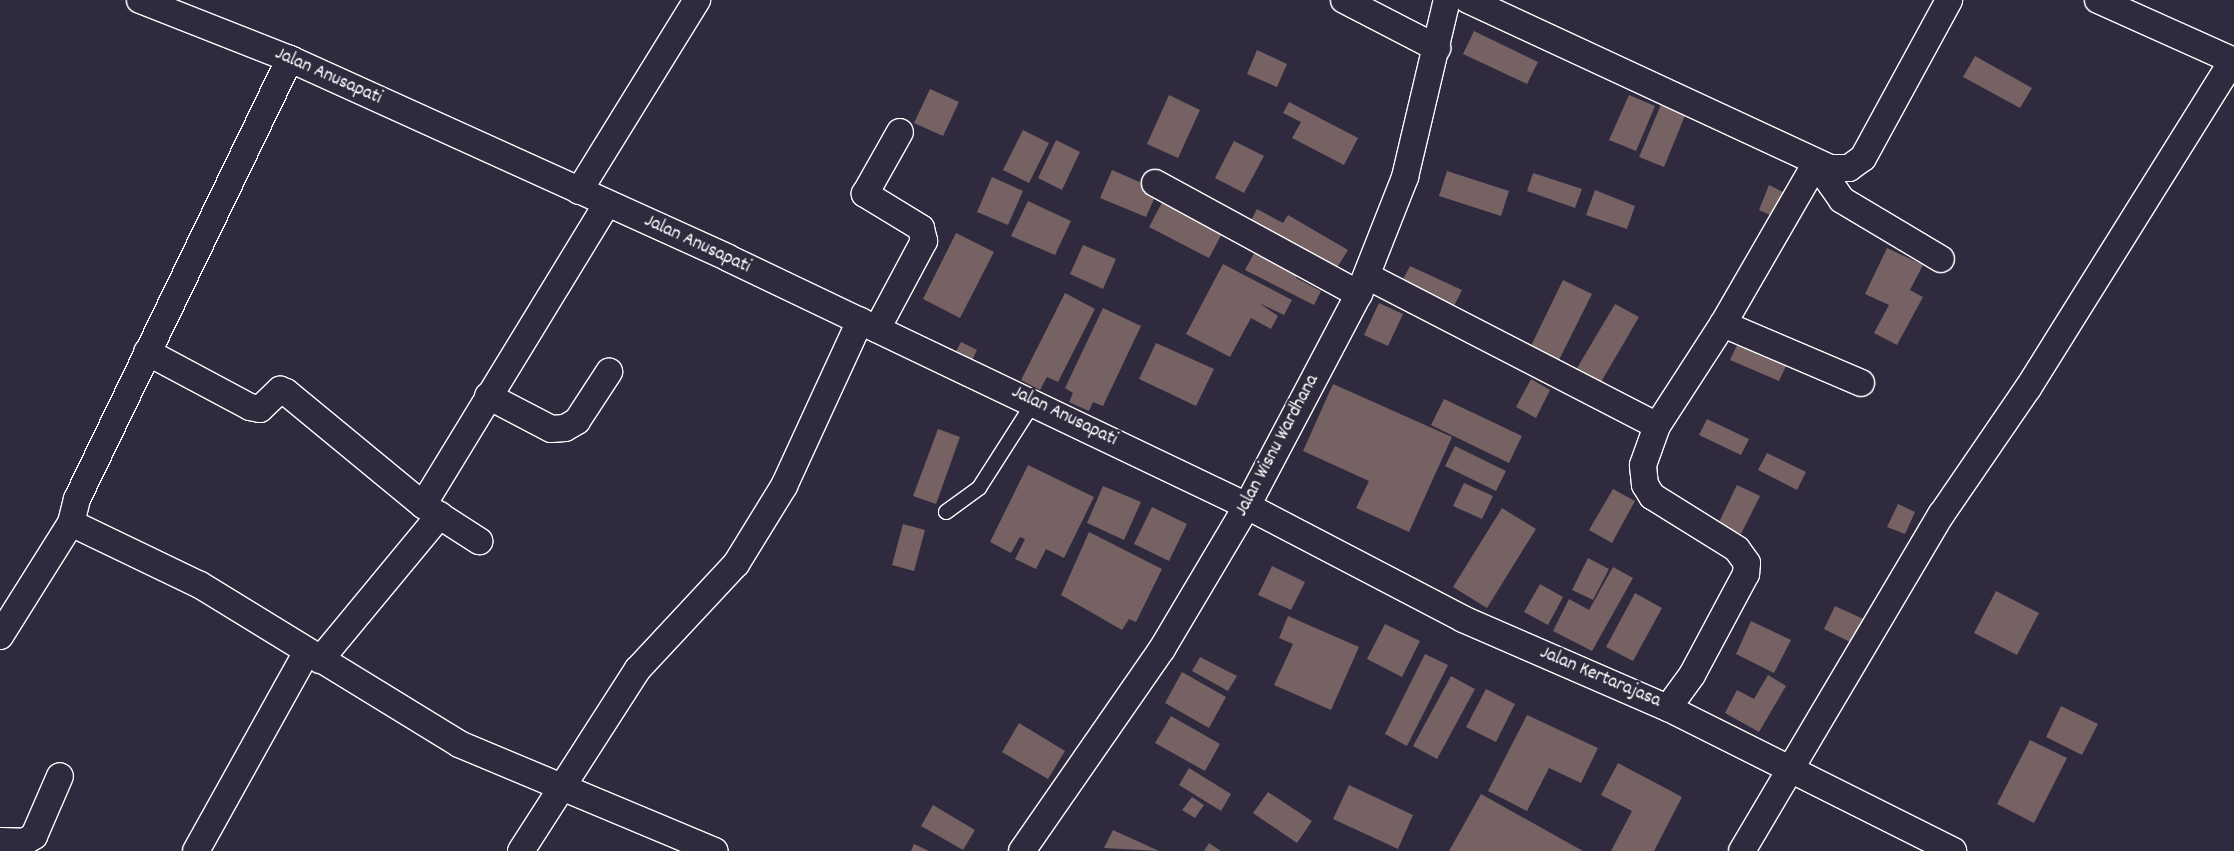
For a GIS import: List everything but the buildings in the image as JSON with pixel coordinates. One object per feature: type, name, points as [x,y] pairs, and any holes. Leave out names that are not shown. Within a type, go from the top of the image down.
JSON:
[{"type":"street","name":"Jalan Anusapati","points":[[140,0],[290,59],[579,191],[1034,402],[1247,506]]},
{"type":"street","points":[[579,191],[697,0]]},
{"type":"street","points":[[1344,0],[1437,48]]},
{"type":"street","name":"Jalan Wisnu Wardhana","points":[[1022,851],[1162,649],[1247,506],[1363,285],[1405,177],[1447,0]]},
{"type":"street","points":[[1468,0],[1823,166],[1849,168],[1863,158],[1949,0]]},
{"type":"street","points":[[1742,851],[1941,515],[2028,388],[2233,61],[2098,0]]},
{"type":"street","points":[[0,636],[71,522],[77,499],[290,59]]},
{"type":"street","points":[[521,851],[560,786],[638,668],[736,564],[784,486],[868,325],[924,241],[921,228],[865,194],[900,132]]},
{"type":"street","points":[[1823,166],[1828,180],[1842,200],[1941,259]]},
{"type":"street","points":[[1668,708],[1692,674],[1746,574],[1747,563],[1737,549],[1652,496],[1645,485],[1643,465],[1657,426],[1823,166]]},
{"type":"street","points":[[1155,183],[1657,426]]},
{"type":"street","points":[[196,851],[313,657],[431,510],[488,396],[607,204]]},
{"type":"street","points":[[1723,324],[1860,383]]},
{"type":"street","points":[[147,352],[250,408],[260,409],[280,390],[286,392],[431,510],[479,541]]},
{"type":"street","points":[[488,396],[551,429],[565,428],[577,421],[609,372]]},
{"type":"street","name":"Jalan Kertarajasa","points":[[1247,506],[1463,619],[1668,708],[1790,772],[1952,851]]},
{"type":"street","points":[[71,522],[200,585],[313,657],[459,744],[715,851]]},
{"type":"street","points":[[0,841],[24,842],[34,836],[60,776]]},
{"type":"lane","points":[[946,512],[979,488],[1034,402]]}]
